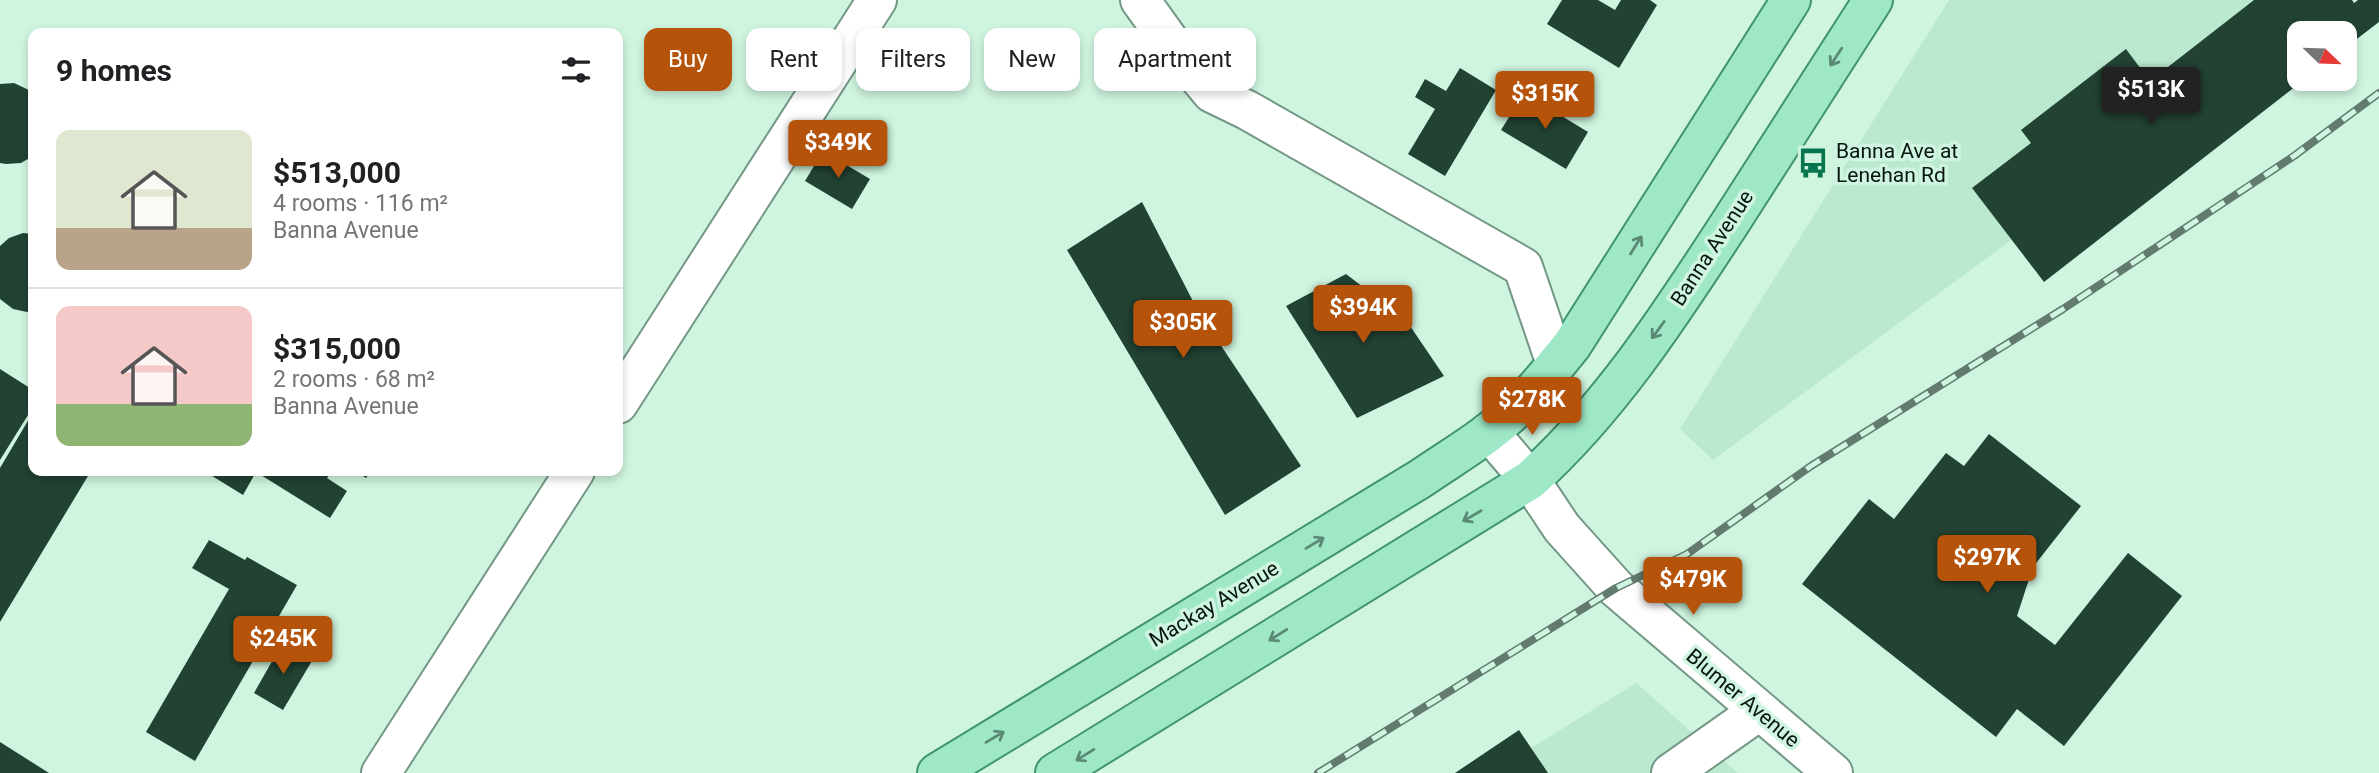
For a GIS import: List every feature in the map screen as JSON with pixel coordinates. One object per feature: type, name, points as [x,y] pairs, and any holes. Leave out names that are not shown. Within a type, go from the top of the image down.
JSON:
[{"type":"main road","points":[[1489,432],[1515,409],[1556,364],[1607,291],[1791,0]]},
{"type":"main road","name":"Banna Avenue","points":[[1530,480],[1559,454],[1594,415],[1660,327],[1872,0]]},
{"type":"main road","name":"Mackay Avenue","points":[[937,773],[1420,479],[1489,432]]},
{"type":"main road","points":[[1055,773],[1530,480]]},
{"type":"street","points":[[623,396],[877,0]]},
{"type":"street","points":[[1140,0],[1212,93],[1523,267],[1556,364]]},
{"type":"street","name":"Blumer Avenue","points":[[1489,432],[1530,480],[1562,528],[1616,589],[1833,773]]},
{"type":"street","points":[[381,773],[572,476]]},
{"type":"street","points":[[1671,773],[1759,712]]},
{"type":"shaded area","points":[[1949,0],[2337,0],[2309,21],[2287,21],[2287,37],[1713,460],[1680,429]]},
{"type":"shaded area","points":[[1636,683],[1738,773],[1491,773]]},
{"type":"building","points":[[1562,0],[1598,0],[1615,10],[1621,0],[1650,0],[1657,5],[1619,68],[1547,24]]},
{"type":"building","points":[[2254,0],[2352,0],[2354,3],[2358,0],[2379,0],[2379,22],[2357,39],[2357,21],[2287,21],[2287,91],[2290,91],[2044,282],[1972,188],[2031,143],[2021,130],[2126,49],[2150,81]]},
{"type":"building","points":[[1460,68],[1496,90],[1445,176],[1408,154],[1435,109],[1415,97],[1425,79],[1446,91]]},
{"type":"building","points":[[14,83],[28,90],[28,159],[21,163],[0,163],[0,84]]},
{"type":"building","points":[[1524,93],[1588,132],[1566,169],[1501,130]]},
{"type":"building","points":[[823,151],[870,179],[852,209],[805,181]]},
{"type":"building","points":[[1142,202],[1198,311],[1301,466],[1225,515],[1067,250]]},
{"type":"building","points":[[28,234],[28,312],[13,309],[0,299],[0,246],[9,238]]},
{"type":"building","points":[[1346,274],[1406,320],[1444,376],[1357,418],[1286,306]]},
{"type":"building","points":[[0,369],[28,387],[28,415],[0,460]]},
{"type":"building","points":[[28,421],[28,476],[88,476],[0,622],[0,468]]},
{"type":"building","points":[[1989,434],[2081,506],[2033,567],[2017,616],[2055,645],[2128,553],[2182,596],[2064,746],[2017,709],[1996,737],[1802,584],[1869,499],[1894,519],[1946,453],[1964,466]]},
{"type":"building","points":[[212,476],[254,476],[243,495]]},
{"type":"building","points":[[262,476],[328,476],[327,478],[347,491],[330,518]]},
{"type":"building","points":[[209,540],[245,560],[247,557],[297,585],[195,761],[146,732],[229,589],[192,568]]},
{"type":"building","points":[[283,642],[313,659],[283,710],[254,693]]},
{"type":"building","points":[[1519,730],[1548,773],[1455,773]]},
{"type":"building","points":[[0,742],[49,773],[0,773]]},
{"type":"railway","points":[[1318,773],[1616,588],[1687,554],[1811,466],[2063,309],[2294,156],[2379,93]]},
{"type":"place","name":"Banna Ave at Lenehan Rd","points":[[1813,163]]}]
